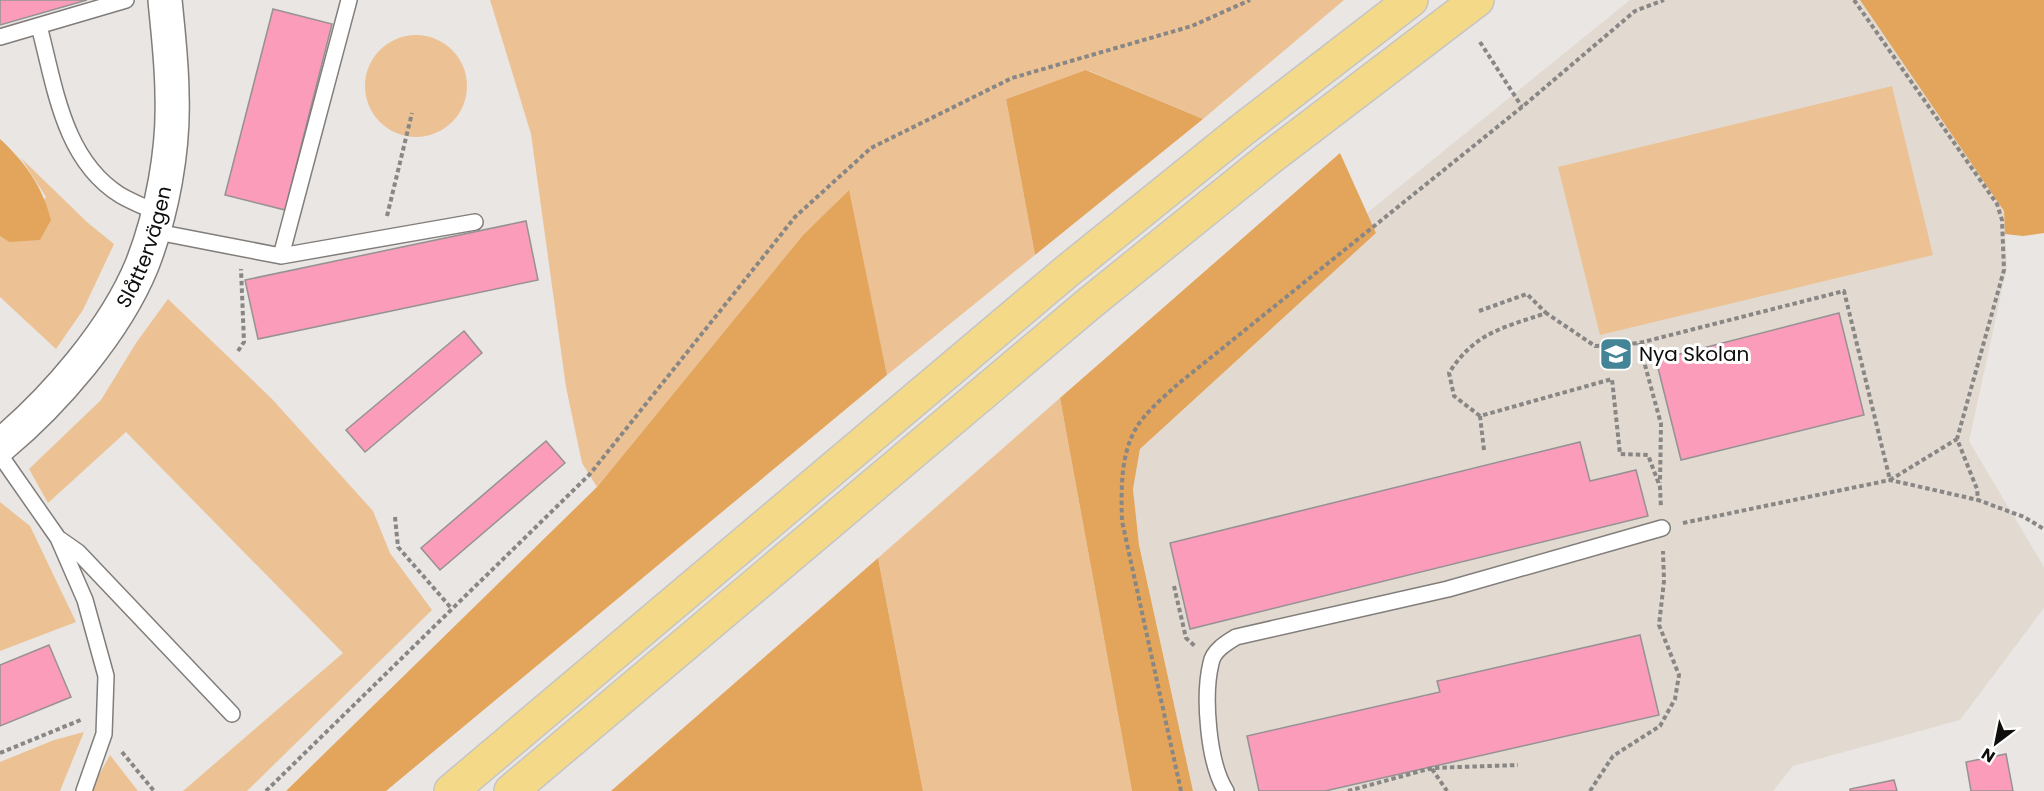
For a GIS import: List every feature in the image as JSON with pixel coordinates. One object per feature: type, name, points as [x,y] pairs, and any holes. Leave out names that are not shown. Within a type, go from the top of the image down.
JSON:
[{"type":"highway","points":[[451,791],[1066,272],[1242,130],[1411,0]]},
{"type":"highway","points":[[511,791],[1091,302],[1267,160],[1477,0]]},
{"type":"street","name":"Slåttervägen","points":[[0,446],[27,423],[75,370],[114,317],[142,266],[155,222],[167,163],[172,97],[165,0]]},
{"type":"lane","points":[[0,37],[126,0]]},
{"type":"lane","points":[[281,256],[349,0]]},
{"type":"lane","points":[[39,26],[67,130],[81,156],[98,176],[155,222],[241,250],[281,256],[475,222]]},
{"type":"lane","points":[[0,455],[58,538],[85,600],[106,676],[104,734],[84,791]]},
{"type":"lane","points":[[1226,791],[1219,780],[1207,716],[1211,661],[1221,646],[1236,637],[1448,589],[1662,528]]},
{"type":"lane","points":[[58,538],[78,552],[232,714]]},
{"type":"path","points":[[266,791],[590,474],[795,217],[871,148],[1012,78],[1192,26],[1250,0]]},
{"type":"path","points":[[1181,791],[1122,521],[1121,486],[1127,450],[1143,418],[1178,384],[1522,107],[1635,11],[1664,0]]},
{"type":"path","points":[[1854,0],[1997,204],[2002,220],[2004,270],[1957,439],[1977,489],[1978,500]]},
{"type":"path","points":[[1480,42],[1522,107]]},
{"type":"path","points":[[382,240],[412,113]]},
{"type":"path","points":[[238,351],[244,342],[241,250]]},
{"type":"path","points":[[1479,311],[1527,294],[1546,313],[1596,346],[1639,343],[1844,291],[1890,480]]},
{"type":"path","points":[[1480,416],[1454,396],[1449,373],[1459,357],[1484,335],[1546,313]]},
{"type":"path","points":[[1639,343],[1661,424],[1660,487]]},
{"type":"path","points":[[1662,528],[1890,480],[1957,439]]},
{"type":"path","points":[[1890,480],[1978,500],[2024,517],[2044,529]]},
{"type":"path","points":[[395,517],[398,547],[452,609]]},
{"type":"path","points":[[1174,586],[1186,638],[1211,661]]},
{"type":"path","points":[[0,753],[106,710]]},
{"type":"path","points":[[104,734],[110,737],[154,791]]},
{"type":"path","points":[[1348,791],[1432,768],[1518,765]]},
{"type":"path","points":[[1432,768],[1447,791]]},
{"type":"shaded area","points":[[490,0],[1344,0],[1203,119],[1087,70],[1006,99],[1035,255],[887,375],[848,191],[803,235],[597,487],[582,463],[566,387],[531,134]]},
{"type":"shaded area","name":"Nya Skolan","points":[[1630,0],[1860,0],[2004,211],[2007,267],[1969,441],[2044,567],[2044,608],[1960,720],[1793,766],[1773,791],[1193,791],[1139,545],[1133,489],[1140,449],[1376,233],[1367,213]]},
{"type":"shaded area","points":[[1860,0],[2044,0],[2044,233],[2023,236],[2005,234],[2004,211]]},
{"type":"shaded area","points":[[416,35],[436,39],[452,50],[463,66],[467,86],[463,106],[452,122],[436,133],[416,137],[396,133],[380,122],[369,106],[365,86],[369,66],[380,50],[396,39]]},
{"type":"shaded area","points":[[1086,70],[1203,119],[1035,255],[1006,99]]},
{"type":"shaded area","points":[[1892,86],[1933,255],[1600,335],[1558,167]]},
{"type":"shaded area","points":[[0,139],[32,176],[48,208],[51,220],[40,240],[9,242],[0,236]]},
{"type":"shaded area","points":[[1340,153],[1376,233],[1140,449],[1133,489],[1139,545],[1193,791],[1132,791],[1060,398]]},
{"type":"shaded area","points":[[21,158],[88,223],[114,244],[83,310],[56,349],[0,297],[0,236],[9,242],[46,197]]},
{"type":"shaded area","points":[[849,190],[887,375],[386,791],[286,791],[597,487],[803,235]]},
{"type":"shaded area","points":[[168,299],[272,399],[373,511],[390,553],[432,610],[247,791],[183,791],[343,653],[126,432],[48,503],[29,469],[101,400],[136,343]]},
{"type":"shaded area","points":[[1060,398],[1132,791],[923,791],[878,558]]},
{"type":"shaded area","points":[[0,502],[30,526],[76,622],[0,651]]},
{"type":"shaded area","points":[[878,558],[923,791],[611,791]]},
{"type":"shaded area","points":[[84,732],[60,791],[0,791],[0,762],[54,740]]},
{"type":"shaded area","points":[[110,755],[138,791],[90,791]]},
{"type":"building","points":[[0,0],[87,0],[0,25]]},
{"type":"building","points":[[273,9],[332,24],[285,210],[225,195]]},
{"type":"building","points":[[526,221],[538,280],[258,339],[245,280]]},
{"type":"building","points":[[1839,313],[1864,415],[1681,460],[1656,360]]},
{"type":"building","points":[[464,331],[482,353],[365,452],[346,430]]},
{"type":"building","points":[[546,441],[565,463],[440,570],[421,548]]},
{"type":"building","points":[[1580,442],[1590,481],[1636,470],[1648,516],[1190,629],[1170,543]]},
{"type":"building","points":[[1640,635],[1659,715],[1325,791],[1259,791],[1247,736],[1440,692],[1437,681]]},
{"type":"building","points":[[49,645],[71,697],[0,726],[0,665]]},
{"type":"building","points":[[2006,754],[2013,791],[1971,791],[1966,762]]},
{"type":"building","points":[[1894,780],[1897,791],[1850,791],[1850,789]]},
{"type":"place","name":"Nya Skolan","points":[[1616,354]]}]
